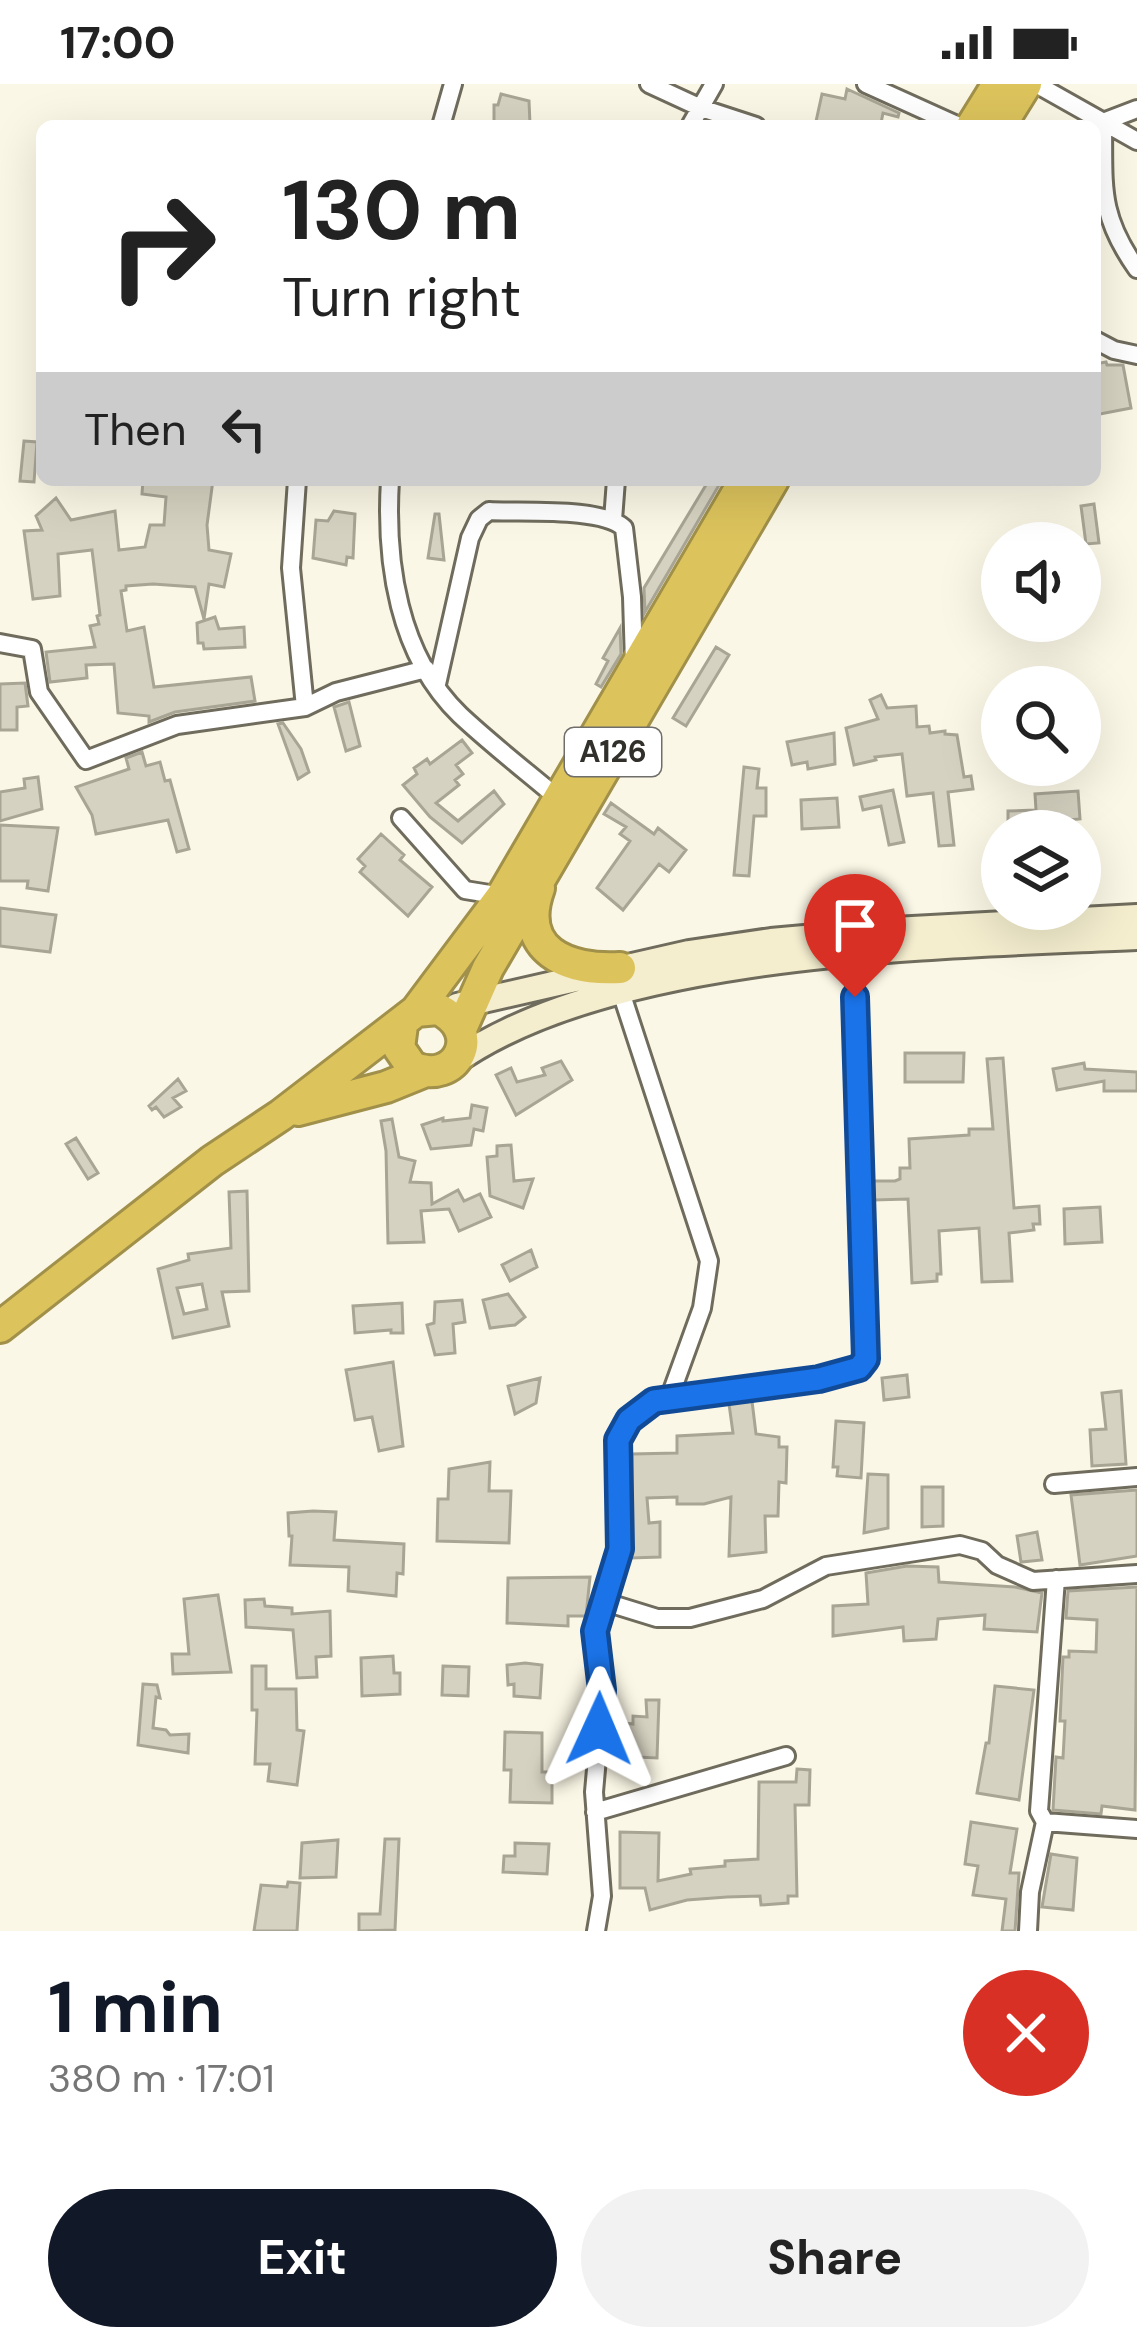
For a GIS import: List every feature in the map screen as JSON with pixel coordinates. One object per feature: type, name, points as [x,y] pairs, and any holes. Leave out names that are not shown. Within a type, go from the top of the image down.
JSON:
[{"type":"highway","points":[[976,120],[998,84]]},
{"type":"highway","points":[[1004,120],[1026,84]]},
{"type":"highway","name":"A126","points":[[439,1016],[502,896],[742,486]]},
{"type":"highway","name":"A126","points":[[3,1325],[212,1161],[439,1016],[551,860],[769,486]]},
{"type":"highway","points":[[551,860],[533,907],[540,939],[564,963],[620,980]]},
{"type":"highway","points":[[437,1068],[412,1067],[399,1048],[439,1016]]},
{"type":"highway","name":"A126","points":[[281,1115],[437,1068],[462,1045],[439,1016]]},
{"type":"main road","points":[[437,1068],[620,980],[689,953],[800,938],[1137,917]]},
{"type":"main road","points":[[439,1016],[620,980],[684,978],[854,954],[1137,937]]},
{"type":"street","points":[[443,120],[453,84]]},
{"type":"street","points":[[649,84],[737,120]]},
{"type":"street","points":[[693,120],[714,84]]},
{"type":"street","points":[[866,84],[946,120]]},
{"type":"street","points":[[1036,84],[1099,120]]},
{"type":"street","points":[[1103,122],[1137,109]]},
{"type":"street","points":[[1103,122],[1137,141]]},
{"type":"street","points":[[1101,142],[1103,122]]},
{"type":"street","points":[[1101,175],[1108,218],[1137,269]]},
{"type":"street","points":[[1101,343],[1137,355]]},
{"type":"street","points":[[297,486],[291,568],[305,707]]},
{"type":"street","points":[[390,486],[397,604],[432,677],[456,712],[560,800]]},
{"type":"street","points":[[613,520],[616,486]]},
{"type":"street","points":[[432,677],[470,538],[483,514],[490,511],[613,520],[624,528],[634,669]]},
{"type":"street","points":[[0,643],[32,650],[39,692],[86,760],[177,725],[305,707],[336,692],[432,677]]},
{"type":"street","points":[[401,818],[465,890],[502,896]]},
{"type":"street","points":[[596,1931],[602,1896],[595,1812],[602,1690],[595,1631],[620,1549],[618,1440],[629,1420],[644,1407],[669,1399],[819,1379],[859,1368],[866,1359],[854,954]]},
{"type":"street","points":[[620,980],[710,1261],[702,1308],[669,1399]]},
{"type":"street","points":[[1054,1484],[1137,1477]]},
{"type":"street","points":[[602,1601],[657,1618],[690,1618],[763,1599],[826,1566],[960,1545],[982,1551],[1013,1574],[1033,1580],[1137,1574]]},
{"type":"street","points":[[1028,1931],[1030,1892],[1045,1822],[1039,1802],[1056,1579]]},
{"type":"street","points":[[595,1812],[786,1756]]},
{"type":"street","points":[[1045,1822],[1137,1829]]},
{"type":"building","points":[[847,89],[899,113],[898,117],[883,113],[882,120],[816,120],[822,94],[845,99]]},
{"type":"building","points":[[501,94],[529,101],[530,120],[494,120],[494,105]]},
{"type":"building","points":[[1101,363],[1123,365],[1131,408],[1101,414]]},
{"type":"building","points":[[24,441],[36,442],[34,482],[20,481]]},
{"type":"building","points":[[143,486],[212,486],[209,550],[231,554],[224,587],[209,584],[204,619],[195,587],[153,584],[126,586],[121,591],[127,631],[144,627],[154,687],[251,677],[255,701],[175,712],[149,722],[149,716],[118,713],[114,664],[86,665],[87,678],[50,682],[46,652],[95,647],[90,626],[99,624],[100,615],[92,550],[58,554],[60,596],[33,599],[24,531],[42,530],[36,516],[56,498],[71,520],[115,511],[119,550],[145,547],[150,525],[164,525],[166,497],[142,494]]},
{"type":"building","points":[[705,486],[718,486],[645,612],[644,588]]},
{"type":"building","points":[[1094,504],[1096,522],[1083,522],[1081,506]]},
{"type":"building","points":[[334,511],[355,514],[353,558],[347,557],[346,565],[313,558],[316,520],[328,521]]},
{"type":"building","points":[[435,514],[439,514],[444,560],[428,558]]},
{"type":"building","points":[[215,617],[219,629],[244,627],[245,647],[204,649],[198,643],[197,623]]},
{"type":"building","points":[[620,628],[621,654],[601,687],[596,684],[608,661],[603,658]]},
{"type":"building","points":[[716,647],[729,655],[686,726],[673,718]]},
{"type":"building","points":[[25,683],[28,706],[17,707],[17,730],[0,730],[0,684]]},
{"type":"building","points":[[881,695],[887,708],[916,706],[917,727],[957,735],[964,777],[971,776],[973,789],[948,792],[954,845],[939,846],[933,793],[907,796],[902,754],[854,765],[846,728],[878,719],[870,700]]},
{"type":"building","points":[[349,702],[360,746],[346,751],[334,707]]},
{"type":"building","points":[[283,723],[301,749],[309,772],[298,779],[278,724]]},
{"type":"building","points":[[834,733],[835,764],[808,769],[807,762],[792,765],[787,742]]},
{"type":"building","points":[[462,740],[472,753],[456,765],[463,774],[455,780],[459,785],[436,803],[458,821],[494,791],[504,804],[462,843],[430,817],[403,785],[417,774],[414,768],[427,759],[430,764]]},
{"type":"building","points":[[142,752],[146,766],[160,762],[165,781],[170,780],[189,849],[177,852],[168,820],[96,834],[92,815],[76,787],[129,769],[126,758]]},
{"type":"building","points":[[744,767],[759,769],[757,788],[766,788],[766,816],[754,816],[749,876],[734,875]]},
{"type":"building","points":[[38,777],[42,809],[0,821],[0,792],[25,788],[24,779]]},
{"type":"building","points":[[893,790],[904,842],[889,845],[881,806],[863,810],[860,797]]},
{"type":"building","points":[[1078,791],[1079,810],[1036,810],[1035,794]]},
{"type":"building","points":[[837,798],[839,827],[802,829],[801,800]]},
{"type":"building","points":[[611,803],[654,834],[658,828],[686,850],[669,872],[659,864],[623,910],[597,888],[630,841],[620,834],[626,827],[604,814]]},
{"type":"building","points":[[0,825],[58,828],[48,891],[27,888],[28,881],[0,881]]},
{"type":"building","points":[[381,834],[404,855],[400,860],[432,887],[408,916],[360,872],[365,866],[358,859]]},
{"type":"building","points":[[0,908],[56,915],[50,952],[0,946]]},
{"type":"building","points":[[905,1053],[964,1053],[963,1082],[905,1082]]},
{"type":"building","points":[[1003,1058],[1014,1208],[1039,1206],[1040,1224],[1033,1224],[1034,1230],[1009,1233],[1012,1281],[982,1282],[979,1228],[939,1231],[941,1274],[937,1281],[912,1283],[908,1199],[874,1200],[873,1181],[895,1181],[900,1179],[900,1168],[910,1168],[909,1139],[993,1129],[987,1059]]},
{"type":"building","points":[[561,1061],[572,1080],[516,1115],[496,1075],[511,1068],[517,1082],[545,1075],[542,1068]]},
{"type":"building","points":[[1084,1063],[1085,1069],[1137,1072],[1137,1091],[1104,1091],[1104,1081],[1057,1090],[1053,1069]]},
{"type":"building","points":[[178,1079],[186,1091],[173,1098],[181,1107],[164,1117],[149,1106]]},
{"type":"building","points":[[472,1105],[487,1108],[483,1131],[474,1129],[471,1145],[431,1149],[422,1125],[443,1118],[470,1118]]},
{"type":"building","points":[[392,1119],[399,1157],[415,1161],[410,1182],[431,1183],[432,1204],[458,1190],[464,1201],[480,1194],[491,1217],[459,1231],[449,1209],[421,1211],[424,1242],[388,1243],[381,1121]]},
{"type":"building","points":[[76,1138],[98,1173],[88,1179],[66,1144]]},
{"type":"building","points":[[511,1145],[514,1181],[533,1179],[523,1208],[490,1196],[487,1157],[497,1156],[497,1146]]},
{"type":"building","points":[[247,1191],[249,1291],[222,1292],[229,1326],[173,1338],[158,1269],[189,1260],[188,1254],[231,1248],[229,1192]],"holes":[[[202,1284],[207,1309],[184,1314],[177,1288]]]},
{"type":"building","points":[[1100,1207],[1102,1242],[1065,1244],[1064,1209]]},
{"type":"building","points":[[531,1250],[537,1267],[510,1281],[502,1265]]},
{"type":"building","points":[[508,1294],[525,1317],[515,1325],[490,1328],[483,1300]]},
{"type":"building","points":[[462,1300],[465,1322],[453,1324],[455,1353],[435,1355],[427,1325],[434,1323],[435,1302]]},
{"type":"building","points":[[402,1303],[403,1333],[355,1333],[353,1306]]},
{"type":"building","points":[[393,1362],[403,1446],[379,1451],[372,1417],[355,1420],[346,1370]]},
{"type":"building","points":[[907,1375],[909,1397],[884,1400],[882,1378]]},
{"type":"building","points":[[540,1378],[536,1403],[515,1414],[508,1386]]},
{"type":"building","points":[[1121,1391],[1126,1464],[1092,1466],[1090,1430],[1106,1429],[1102,1393]]},
{"type":"building","points":[[752,1401],[756,1434],[779,1437],[779,1447],[787,1447],[786,1483],[779,1482],[778,1516],[765,1516],[766,1552],[729,1556],[731,1497],[704,1504],[677,1504],[677,1497],[647,1498],[649,1523],[660,1522],[660,1557],[631,1558],[632,1454],[677,1453],[677,1436],[733,1433],[729,1404]]},
{"type":"building","points":[[836,1421],[864,1423],[861,1478],[837,1476],[838,1467],[833,1467]]},
{"type":"building","points":[[490,1462],[489,1491],[511,1491],[509,1543],[437,1541],[438,1499],[448,1499],[449,1469]]},
{"type":"building","points":[[868,1474],[888,1475],[888,1528],[864,1533]]},
{"type":"building","points":[[922,1487],[943,1487],[943,1526],[922,1527]]},
{"type":"building","points":[[1137,1490],[1137,1556],[1080,1565],[1071,1495]]},
{"type":"building","points":[[336,1512],[334,1540],[404,1544],[396,1596],[348,1591],[349,1567],[290,1565],[288,1513]]},
{"type":"building","points":[[1037,1532],[1042,1560],[1021,1562],[1017,1536]]},
{"type":"building","points":[[938,1567],[939,1582],[1042,1593],[1037,1632],[984,1629],[985,1615],[938,1619],[936,1639],[904,1641],[903,1627],[833,1636],[833,1606],[868,1604],[866,1573]]},
{"type":"building","points":[[590,1577],[586,1616],[568,1616],[568,1626],[507,1623],[508,1578]]},
{"type":"building","points":[[1137,1587],[1135,1810],[1102,1806],[1101,1814],[1053,1810],[1056,1757],[1063,1758],[1063,1657],[1069,1657],[1069,1651],[1096,1652],[1097,1620],[1066,1618],[1068,1591]]},
{"type":"building","points":[[218,1595],[231,1672],[173,1674],[172,1654],[189,1654],[184,1599]]},
{"type":"building","points":[[264,1599],[265,1606],[292,1608],[292,1614],[330,1611],[331,1656],[316,1657],[317,1677],[297,1678],[293,1630],[246,1627],[245,1600]]},
{"type":"building","points":[[393,1656],[394,1673],[400,1673],[400,1694],[362,1696],[361,1658]]},
{"type":"building","points":[[507,1665],[542,1665],[540,1698],[514,1696],[514,1684],[508,1685]]},
{"type":"building","points":[[252,1666],[266,1666],[266,1689],[296,1689],[297,1730],[304,1731],[297,1785],[268,1781],[270,1764],[255,1764],[257,1710],[252,1710]]},
{"type":"building","points":[[443,1666],[469,1667],[468,1696],[442,1695]]},
{"type":"building","points":[[143,1684],[157,1685],[160,1698],[156,1697],[153,1728],[170,1735],[189,1734],[188,1753],[138,1745]]},
{"type":"building","points":[[995,1686],[1034,1690],[1019,1800],[977,1793]]},
{"type":"building","points":[[646,1700],[659,1700],[657,1758],[637,1757],[637,1768],[622,1768],[624,1723],[633,1724],[633,1716],[647,1717]]},
{"type":"building","points":[[505,1732],[542,1733],[542,1772],[552,1772],[552,1803],[510,1802],[511,1770],[504,1770]]},
{"type":"building","points":[[797,1769],[810,1770],[809,1805],[795,1805],[797,1896],[788,1896],[788,1903],[761,1905],[760,1896],[727,1897],[687,1900],[650,1910],[645,1888],[620,1888],[620,1832],[659,1833],[658,1881],[691,1874],[690,1869],[725,1866],[725,1861],[758,1859],[759,1782],[796,1782]]},
{"type":"building","points":[[971,1822],[1017,1829],[1010,1873],[1019,1873],[1015,1931],[1002,1931],[1006,1899],[973,1895],[978,1866],[965,1864]]},
{"type":"building","points":[[385,1839],[399,1839],[395,1930],[359,1931],[359,1914],[380,1914]]},
{"type":"building","points":[[338,1840],[336,1877],[300,1878],[302,1843]]},
{"type":"building","points":[[515,1843],[549,1844],[547,1874],[503,1872],[504,1856],[515,1856]]},
{"type":"building","points":[[1051,1854],[1077,1858],[1073,1910],[1042,1907]]},
{"type":"building","points":[[288,1882],[300,1883],[297,1931],[254,1931],[261,1885],[287,1887]]},
{"type":"route","points":[[599,1729],[602,1690],[595,1631],[620,1549],[618,1440],[629,1420],[654,1401],[819,1379],[859,1368],[866,1359],[855,997]]}]
